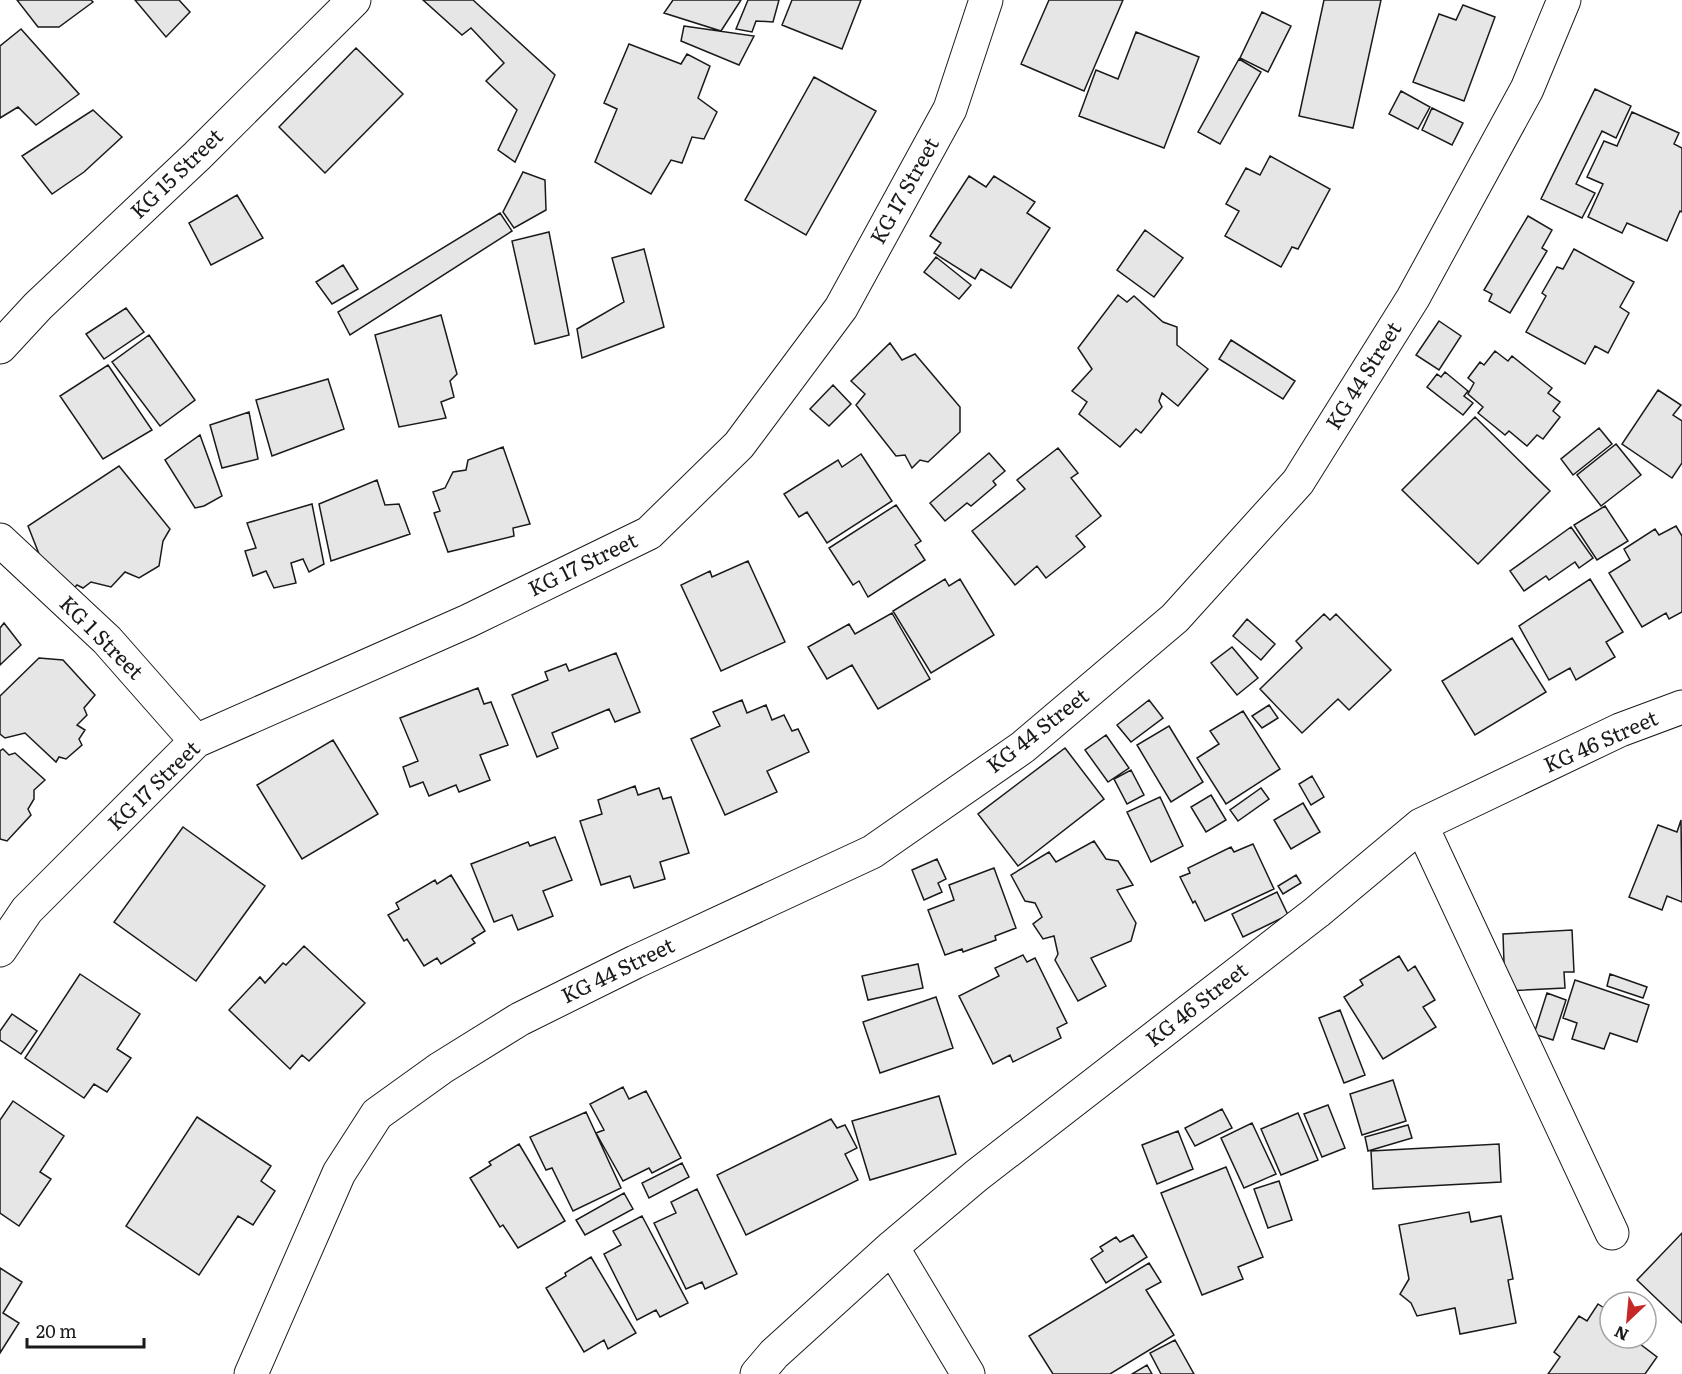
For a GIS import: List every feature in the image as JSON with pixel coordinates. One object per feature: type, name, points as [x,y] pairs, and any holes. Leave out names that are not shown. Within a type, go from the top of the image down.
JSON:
[{"type":"street","name":"KG 15 Street","points":[[0,347],[38,306],[197,156],[354,0]]},
{"type":"street","name":"KG 17 Street","points":[[0,950],[27,910],[196,741],[468,621],[650,532],[739,445],[841,308],[950,109],[986,0]]},
{"type":"street","name":"KG 44 Street","points":[[251,1374],[339,1173],[377,1114],[441,1068],[520,1019],[635,962],[872,852],[1023,747],[1175,618],[1298,482],[1413,298],[1527,89],[1564,0]]},
{"type":"street","name":"KG 1 Street","points":[[0,540],[107,640],[196,741]]},
{"type":"street","name":"KG 46 Street","points":[[757,1374],[774,1354],[892,1247],[976,1176],[1317,912],[1420,825],[1620,730],[1682,707]]},
{"type":"street","points":[[1420,825],[1612,1233]]},
{"type":"street","points":[[892,1247],[968,1374]]},
{"type":"building","points":[[17,0],[91,0],[93,2],[59,27],[38,27]]},
{"type":"building","points":[[135,0],[179,0],[190,12],[166,37]]},
{"type":"building","points":[[423,0],[473,0],[555,75],[515,162],[498,150],[517,110],[486,81],[504,63],[471,28],[462,35]]},
{"type":"building","points":[[673,0],[741,0],[721,31],[664,13]]},
{"type":"building","points":[[748,0],[779,0],[773,22],[756,21],[752,32],[736,29]]},
{"type":"building","points":[[792,0],[861,0],[842,49],[782,25]]},
{"type":"building","points":[[1049,0],[1123,0],[1084,91],[1021,64]]},
{"type":"building","points":[[1324,0],[1381,0],[1353,128],[1299,116]]},
{"type":"building","points":[[1463,5],[1495,17],[1464,101],[1413,82],[1439,14],[1456,20]]},
{"type":"building","points":[[1262,12],[1291,26],[1268,72],[1240,58]]},
{"type":"building","points":[[684,26],[754,36],[739,65],[681,41]]},
{"type":"building","points":[[21,29],[79,94],[36,125],[18,107],[0,118],[0,46]]},
{"type":"building","points":[[1136,32],[1199,57],[1164,148],[1079,116],[1096,70],[1118,79]]},
{"type":"building","points":[[629,44],[681,64],[687,54],[710,66],[698,98],[717,112],[704,139],[692,137],[682,163],[671,160],[651,194],[595,162],[617,109],[604,103]]},
{"type":"building","points":[[356,48],[403,94],[325,173],[279,127]]},
{"type":"building","points":[[1239,59],[1261,72],[1220,144],[1198,132]]},
{"type":"building","points":[[814,77],[876,111],[806,235],[745,200]]},
{"type":"building","points":[[1595,89],[1631,106],[1616,138],[1602,131],[1576,184],[1595,193],[1582,218],[1541,199]]},
{"type":"building","points":[[1401,91],[1430,107],[1418,129],[1389,114]]},
{"type":"building","points":[[1432,108],[1463,123],[1452,145],[1422,130]]},
{"type":"building","points":[[93,110],[122,137],[84,172],[52,194],[22,156]]},
{"type":"building","points":[[1632,112],[1679,133],[1674,144],[1682,148],[1682,212],[1680,211],[1667,241],[1627,223],[1622,233],[1588,217],[1603,184],[1587,177],[1604,141],[1617,146]]},
{"type":"building","points":[[1270,156],[1330,189],[1298,249],[1292,247],[1281,267],[1225,236],[1239,211],[1226,204],[1246,168],[1260,175]]},
{"type":"building","points":[[523,172],[545,180],[546,210],[514,228],[503,212]]},
{"type":"building","points":[[969,176],[986,187],[994,176],[1035,202],[1027,213],[1050,228],[1011,288],[981,269],[975,279],[934,253],[941,243],[930,236]]},
{"type":"building","points":[[237,195],[263,238],[211,265],[189,223]]},
{"type":"building","points":[[500,213],[512,231],[350,335],[338,312]]},
{"type":"building","points":[[1528,216],[1552,230],[1542,248],[1547,251],[1510,313],[1489,301],[1492,294],[1484,290]]},
{"type":"building","points":[[1145,230],[1183,258],[1154,297],[1117,270]]},
{"type":"building","points":[[549,232],[569,335],[535,344],[512,241]]},
{"type":"building","points":[[644,249],[664,327],[582,358],[577,329],[624,302],[612,258]]},
{"type":"building","points":[[1574,249],[1634,282],[1620,307],[1629,313],[1608,353],[1595,346],[1585,364],[1526,332],[1546,296],[1542,293],[1557,267],[1563,269]]},
{"type":"building","points":[[936,257],[971,285],[959,299],[924,272]]},
{"type":"building","points":[[343,265],[358,289],[332,304],[316,282]]},
{"type":"building","points":[[1118,295],[1127,302],[1134,296],[1163,322],[1177,327],[1177,345],[1208,369],[1178,406],[1162,393],[1159,401],[1162,407],[1141,433],[1136,429],[1120,447],[1079,414],[1087,402],[1072,391],[1092,369],[1078,348]]},
{"type":"building","points":[[126,308],[144,332],[104,359],[86,334]]},
{"type":"building","points":[[441,315],[457,374],[450,381],[454,397],[441,402],[446,418],[399,427],[375,335]]},
{"type":"building","points":[[1439,321],[1461,336],[1439,370],[1416,355]]},
{"type":"building","points":[[149,335],[195,400],[160,426],[112,362]]},
{"type":"building","points":[[1231,340],[1295,381],[1283,399],[1219,359]]},
{"type":"building","points":[[890,343],[902,360],[915,354],[960,407],[960,432],[928,462],[920,460],[912,468],[905,455],[896,456],[856,405],[865,394],[851,381]]},
{"type":"building","points":[[1495,351],[1508,361],[1512,356],[1552,388],[1548,393],[1560,402],[1553,411],[1560,417],[1543,439],[1537,435],[1527,446],[1509,431],[1505,435],[1478,413],[1483,407],[1468,394],[1474,383],[1468,378],[1480,362],[1484,365]]},
{"type":"building","points":[[108,365],[152,430],[103,459],[60,396]]},
{"type":"building","points":[[1445,372],[1468,391],[1464,396],[1473,403],[1463,415],[1427,387],[1437,374],[1441,377]]},
{"type":"building","points":[[328,379],[344,429],[272,456],[256,400]]},
{"type":"building","points":[[833,385],[851,404],[829,426],[810,409]]},
{"type":"building","points":[[1658,390],[1681,405],[1673,415],[1682,421],[1682,463],[1672,478],[1622,444]]},
{"type":"building","points":[[249,412],[258,459],[222,468],[210,425]]},
{"type":"building","points":[[1475,417],[1550,491],[1478,564],[1402,490]]},
{"type":"building","points":[[1599,428],[1612,444],[1573,475],[1561,459]]},
{"type":"building","points":[[200,435],[222,496],[204,506],[195,508],[165,460]]},
{"type":"building","points":[[1616,444],[1641,475],[1601,506],[1577,475]]},
{"type":"building","points":[[503,447],[530,524],[513,528],[514,536],[448,552],[434,513],[440,511],[433,492],[445,488],[453,472],[466,470],[468,460]]},
{"type":"building","points":[[1058,448],[1078,473],[1071,478],[1101,516],[1076,536],[1085,547],[1046,578],[1037,566],[1015,585],[972,531],[1025,489],[1017,480]]},
{"type":"building","points":[[989,453],[1005,471],[993,481],[996,485],[971,506],[967,503],[945,521],[930,503]]},
{"type":"building","points":[[861,454],[892,501],[827,543],[807,512],[799,517],[784,494],[838,460],[842,467]]},
{"type":"building","points":[[119,466],[170,529],[163,541],[159,566],[139,578],[125,572],[111,587],[91,582],[83,588],[77,585],[70,592],[43,564],[28,526]]},
{"type":"building","points":[[377,480],[385,505],[399,504],[410,534],[331,561],[319,504]]},
{"type":"building","points":[[312,504],[324,564],[309,572],[303,559],[291,563],[296,583],[274,588],[266,571],[253,576],[245,551],[256,548],[247,523]]},
{"type":"building","points":[[896,505],[921,541],[915,545],[925,560],[868,597],[859,581],[853,585],[829,548]]},
{"type":"building","points":[[1605,506],[1628,541],[1597,560],[1574,525]]},
{"type":"building","points":[[1676,526],[1682,536],[1682,612],[1669,619],[1666,613],[1642,627],[1609,573],[1630,560],[1624,549],[1655,529],[1659,535]]},
{"type":"building","points":[[1571,527],[1593,558],[1579,568],[1575,562],[1549,580],[1546,576],[1524,591],[1510,571]]},
{"type":"building","points":[[748,561],[785,642],[721,671],[681,585],[710,571],[712,577]]},
{"type":"building","points":[[945,579],[949,586],[960,579],[994,635],[931,673],[893,611]]},
{"type":"building","points":[[1590,579],[1623,632],[1606,642],[1615,657],[1576,680],[1570,668],[1549,680],[1519,626]]},
{"type":"building","points":[[892,613],[930,679],[878,709],[852,665],[827,679],[808,647],[849,624],[855,634]]},
{"type":"building","points":[[1324,614],[1330,620],[1336,614],[1391,670],[1349,710],[1338,699],[1302,733],[1260,689],[1302,648],[1296,641]]},
{"type":"building","points":[[1247,619],[1275,644],[1261,660],[1233,636]]},
{"type":"building","points":[[4,623],[21,645],[0,665],[0,628]]},
{"type":"building","points":[[1512,638],[1546,692],[1475,735],[1442,681]]},
{"type":"building","points":[[1232,647],[1258,678],[1237,695],[1211,663]]},
{"type":"building","points":[[616,653],[640,712],[615,722],[609,709],[552,733],[558,748],[537,757],[512,695],[548,680],[545,672],[566,664],[569,671]]},
{"type":"building","points":[[39,658],[63,660],[95,695],[84,708],[87,715],[77,725],[85,730],[79,739],[82,745],[66,759],[59,757],[56,762],[25,733],[5,738],[0,734],[0,696]]},
{"type":"building","points":[[478,688],[484,704],[491,702],[508,745],[480,755],[490,780],[459,792],[456,785],[429,796],[423,782],[410,787],[403,767],[418,761],[400,718]]},
{"type":"building","points":[[742,700],[747,713],[766,705],[772,720],[784,715],[792,731],[798,729],[809,752],[767,771],[777,792],[725,815],[691,739],[720,726],[713,712]]},
{"type":"building","points":[[1149,700],[1163,718],[1131,742],[1117,725]]},
{"type":"building","points":[[1269,705],[1278,718],[1262,728],[1252,716]]},
{"type":"building","points":[[1243,711],[1280,769],[1226,804],[1197,758],[1219,744],[1210,731]]},
{"type":"building","points":[[1169,726],[1203,782],[1171,802],[1137,745]]},
{"type":"building","points":[[1106,735],[1129,768],[1108,782],[1085,750]]},
{"type":"building","points":[[333,740],[378,814],[302,859],[257,785]]},
{"type":"building","points":[[1065,748],[1104,799],[1018,866],[978,814]]},
{"type":"building","points":[[3,749],[9,755],[15,753],[45,780],[34,790],[34,799],[28,809],[31,815],[7,841],[0,839],[0,751]]},
{"type":"building","points":[[1131,770],[1144,795],[1127,804],[1114,779]]},
{"type":"building","points":[[1312,776],[1324,797],[1311,805],[1299,784]]},
{"type":"building","points":[[635,786],[638,795],[659,788],[663,799],[671,797],[689,853],[660,862],[665,879],[634,888],[630,876],[601,885],[580,821],[602,814],[598,800]]},
{"type":"building","points":[[1261,788],[1269,799],[1238,821],[1230,810]]},
{"type":"building","points":[[1211,795],[1226,820],[1206,832],[1191,807]]},
{"type":"building","points":[[1160,797],[1183,846],[1151,862],[1127,812]]},
{"type":"building","points":[[1303,803],[1320,832],[1291,849],[1274,820]]},
{"type":"building","points":[[1681,820],[1682,902],[1667,896],[1662,910],[1629,897],[1658,825],[1677,832]]},
{"type":"building","points":[[183,827],[265,886],[196,981],[114,922]]},
{"type":"building","points":[[555,837],[572,880],[543,891],[553,916],[518,930],[512,915],[494,922],[471,864],[528,842],[530,846]]},
{"type":"building","points":[[1094,841],[1106,859],[1118,861],[1133,885],[1117,890],[1136,923],[1131,941],[1091,958],[1106,986],[1078,1001],[1055,960],[1058,954],[1054,936],[1043,939],[1033,924],[1042,917],[1035,903],[1025,901],[1011,875],[1049,852],[1056,862]]},
{"type":"building","points":[[1253,844],[1274,889],[1205,921],[1180,877],[1190,873],[1188,868],[1231,847],[1234,852]]},
{"type":"building","points":[[937,859],[946,879],[938,883],[942,892],[924,900],[912,870]]},
{"type":"building","points":[[994,868],[1016,928],[995,936],[996,940],[963,952],[962,949],[945,955],[928,910],[954,900],[949,885]]},
{"type":"building","points":[[451,875],[485,931],[472,939],[475,943],[441,964],[437,958],[424,966],[407,939],[404,941],[388,915],[399,909],[396,903],[435,880],[437,884]]},
{"type":"building","points":[[1296,875],[1301,883],[1283,894],[1278,886]]},
{"type":"building","points":[[1277,892],[1288,915],[1243,937],[1232,914]]},
{"type":"building","points":[[1572,930],[1574,972],[1564,972],[1565,988],[1505,991],[1503,934]]},
{"type":"building","points":[[304,946],[365,1003],[309,1061],[302,1055],[290,1069],[229,1010],[260,977],[265,983],[283,963],[286,965]]},
{"type":"building","points":[[1023,955],[1027,962],[1035,958],[1067,1023],[1057,1028],[1061,1038],[1013,1062],[1010,1055],[993,1064],[959,996],[999,976],[995,968]]},
{"type":"building","points":[[1399,956],[1408,971],[1415,966],[1435,1000],[1423,1007],[1436,1027],[1383,1059],[1344,997],[1363,985],[1360,980]]},
{"type":"building","points":[[918,964],[923,988],[868,1000],[862,976]]},
{"type":"building","points":[[80,974],[140,1014],[117,1049],[131,1058],[107,1092],[94,1084],[84,1098],[25,1058]]},
{"type":"building","points":[[1610,974],[1647,987],[1643,998],[1607,986]]},
{"type":"building","points":[[1575,980],[1649,1005],[1637,1042],[1610,1033],[1604,1049],[1572,1039],[1577,1023],[1563,1018]]},
{"type":"building","points":[[1547,993],[1566,1000],[1553,1040],[1534,1034]]},
{"type":"building","points":[[936,997],[953,1048],[880,1073],[863,1022]]},
{"type":"building","points":[[1340,1010],[1365,1075],[1344,1083],[1319,1018]]},
{"type":"building","points":[[12,1014],[37,1031],[21,1054],[0,1040],[0,1031]]},
{"type":"building","points":[[1393,1080],[1406,1121],[1362,1135],[1350,1094]]},
{"type":"building","points":[[623,1087],[629,1099],[646,1091],[681,1158],[652,1173],[649,1168],[623,1181],[596,1133],[604,1130],[590,1104]]},
{"type":"building","points":[[939,1096],[956,1154],[870,1180],[852,1121]]},
{"type":"building","points":[[13,1101],[64,1136],[40,1172],[51,1179],[19,1226],[0,1213],[0,1120]]},
{"type":"building","points":[[1328,1105],[1345,1148],[1322,1157],[1304,1114]]},
{"type":"building","points":[[1222,1109],[1232,1128],[1195,1146],[1185,1128]]},
{"type":"building","points":[[586,1112],[621,1188],[573,1211],[552,1168],[546,1170],[530,1137]]},
{"type":"building","points":[[1298,1113],[1318,1160],[1281,1175],[1261,1129]]},
{"type":"building","points":[[197,1117],[271,1166],[261,1181],[275,1191],[253,1225],[238,1216],[199,1275],[126,1226]]},
{"type":"building","points":[[831,1119],[837,1128],[845,1125],[857,1148],[845,1154],[858,1180],[746,1235],[717,1175]]},
{"type":"building","points":[[1252,1123],[1276,1174],[1244,1188],[1221,1138]]},
{"type":"building","points":[[1408,1125],[1412,1138],[1368,1151],[1365,1137]]},
{"type":"building","points":[[1178,1131],[1193,1169],[1157,1184],[1142,1145]]},
{"type":"building","points":[[519,1144],[565,1221],[518,1248],[503,1225],[500,1227],[470,1178],[491,1165],[489,1162]]},
{"type":"building","points":[[1499,1144],[1501,1182],[1373,1189],[1371,1151]]},
{"type":"building","points":[[682,1163],[689,1177],[649,1198],[642,1183]]},
{"type":"building","points":[[1226,1167],[1263,1257],[1238,1267],[1243,1279],[1202,1295],[1161,1193]]},
{"type":"building","points":[[1279,1181],[1292,1220],[1268,1228],[1254,1189]]},
{"type":"building","points":[[697,1189],[737,1274],[705,1289],[702,1282],[686,1289],[654,1223],[676,1213],[671,1202]]},
{"type":"building","points":[[624,1193],[633,1209],[585,1235],[576,1220]]},
{"type":"building","points":[[1469,1212],[1471,1222],[1501,1216],[1513,1279],[1508,1280],[1516,1323],[1460,1334],[1455,1308],[1417,1316],[1411,1303],[1400,1294],[1409,1279],[1399,1225]]},
{"type":"building","points":[[642,1216],[688,1303],[660,1317],[656,1310],[637,1320],[604,1254],[621,1245],[613,1231]]},
{"type":"building","points":[[1682,1233],[1682,1323],[1658,1300],[1658,1290],[1647,1290],[1637,1280]]},
{"type":"building","points":[[1133,1235],[1147,1257],[1106,1283],[1091,1259],[1103,1251],[1100,1247],[1116,1237],[1120,1242]]},
{"type":"building","points":[[591,1257],[636,1333],[608,1349],[604,1340],[584,1352],[546,1288]]},
{"type":"building","points":[[1149,1263],[1161,1282],[1146,1290],[1174,1335],[1110,1374],[1053,1374],[1029,1336]]},
{"type":"building","points":[[0,1268],[22,1282],[3,1313],[19,1323],[0,1353]]},
{"type":"building","points":[[1598,1304],[1598,1350],[1648,1350],[1657,1357],[1645,1374],[1548,1374],[1560,1357],[1554,1352],[1579,1316],[1587,1321]]},
{"type":"building","points":[[1175,1340],[1194,1374],[1161,1374],[1150,1353]]},
{"type":"building","points":[[1147,1365],[1152,1374],[1132,1374]]}]
